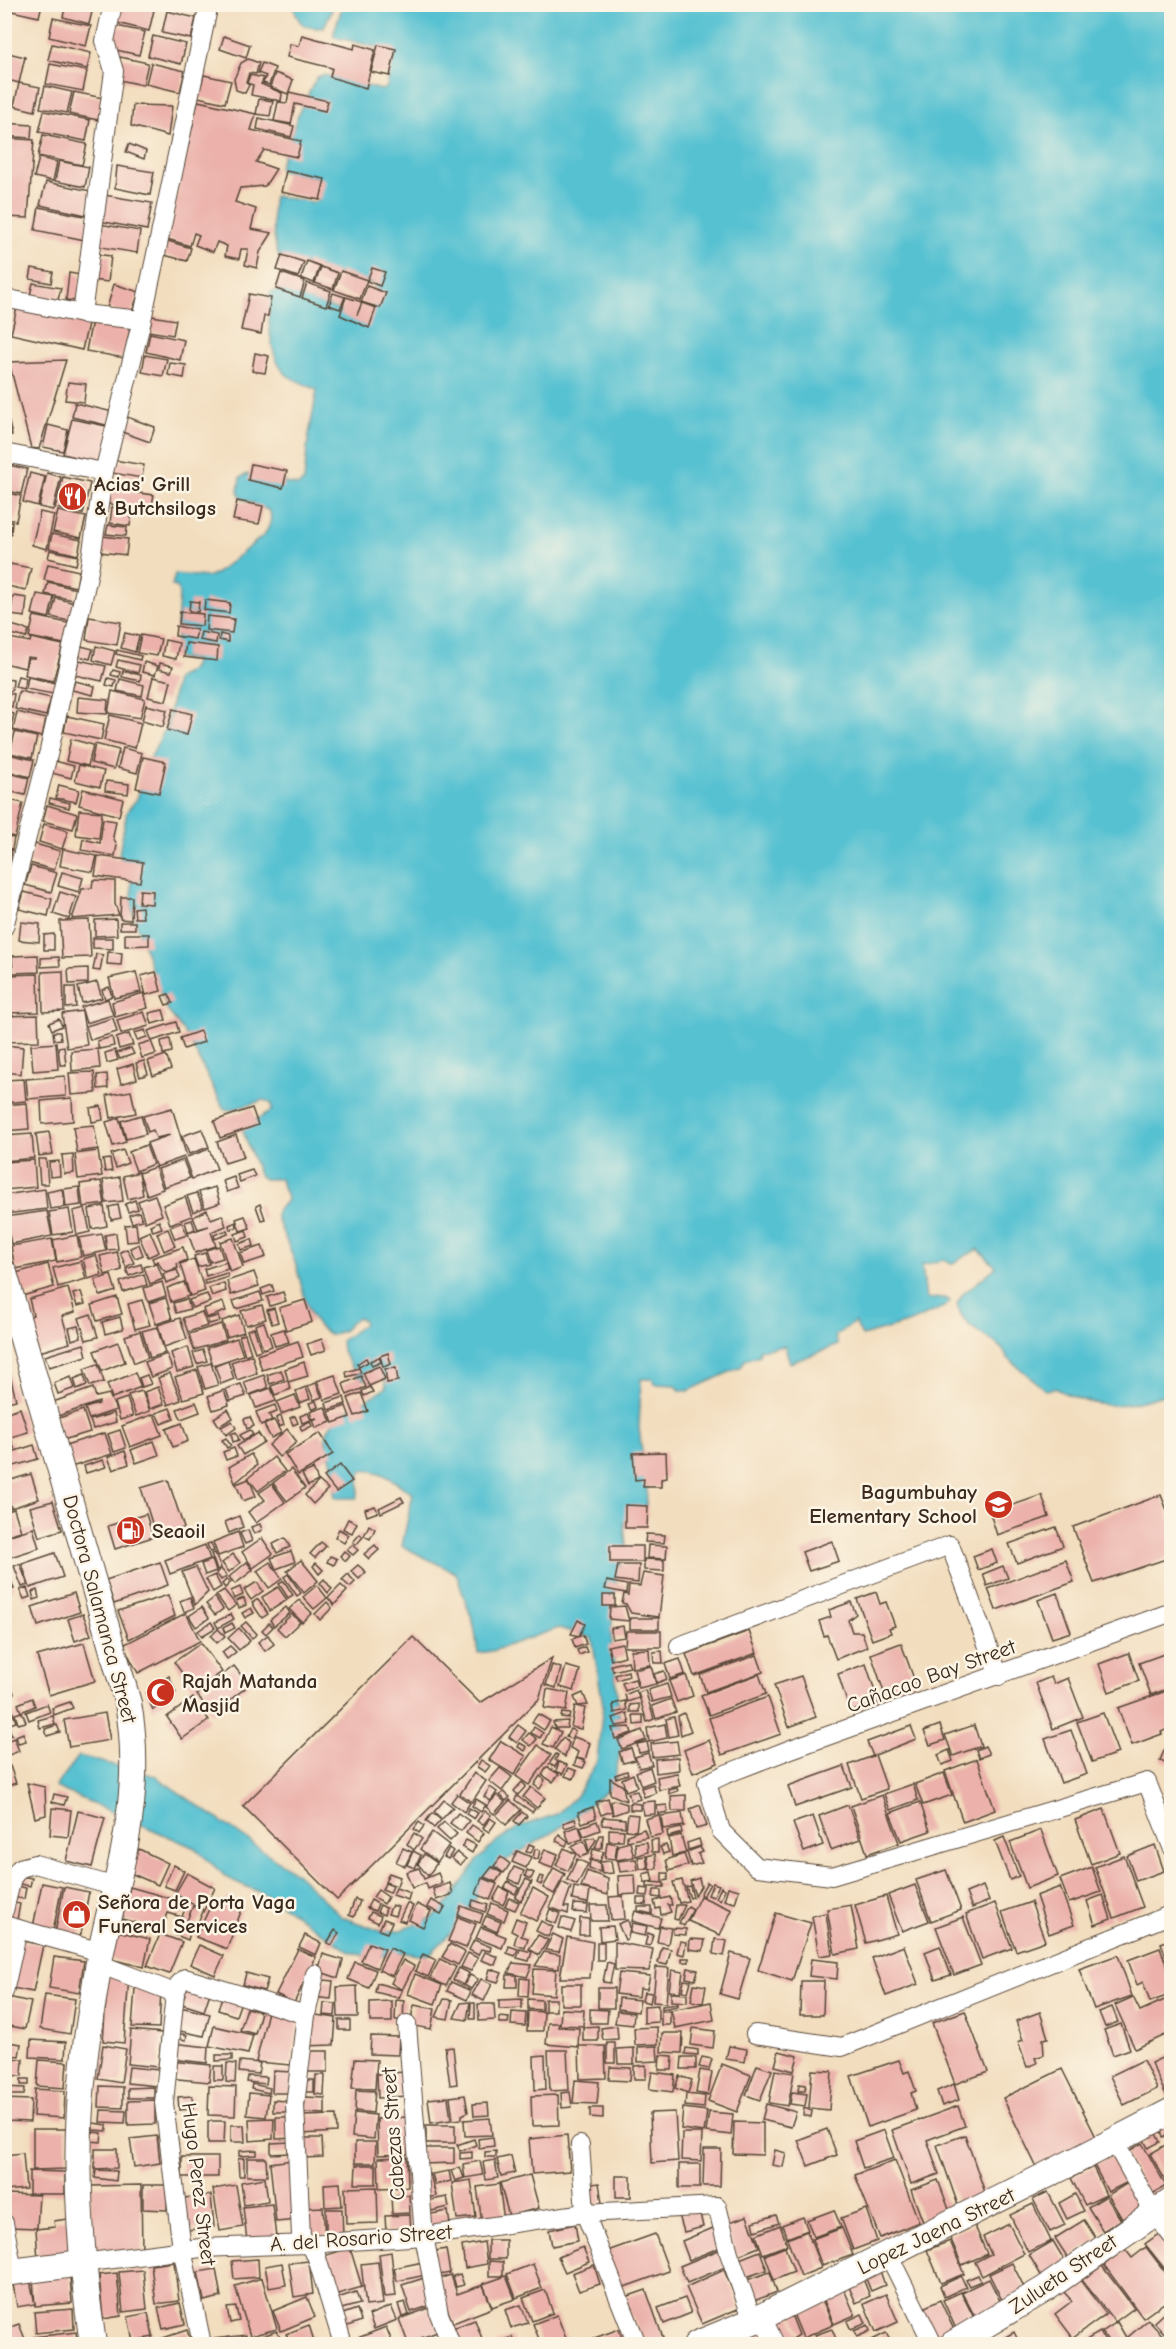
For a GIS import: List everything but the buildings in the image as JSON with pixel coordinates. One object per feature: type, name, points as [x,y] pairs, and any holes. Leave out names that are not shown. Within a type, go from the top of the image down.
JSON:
[{"type":"main road","name":"Doctora Salamanca Street","points":[[4,1273],[128,1703],[133,1732],[134,1759],[127,1838],[100,1958],[82,2073],[78,2161],[82,2263],[93,2344]]},
{"type":"main road","name":"Lopez Jaena Street","points":[[697,2344],[758,2319],[1172,2111]]},
{"type":"main road","name":"Zulueta Street","points":[[953,2344],[1045,2289],[1163,2207]]},
{"type":"main road","name":"A. del Rosario Street","points":[[9,2272],[82,2263]]},
{"type":"street","points":[[82,314],[114,70],[105,41],[113,4]]},
{"type":"street","points":[[4,927],[49,751],[89,571],[104,472],[142,320],[209,4]]},
{"type":"street","points":[[4,298],[82,314],[142,320]]},
{"type":"street","points":[[4,453],[104,472]]},
{"type":"street","points":[[679,1646],[950,1545],[999,1676]]},
{"type":"street","name":"Cañacao Bay Street","points":[[1172,1612],[791,1749],[707,1783],[721,1831],[758,1866],[832,1876],[1147,1782],[1172,1847]]},
{"type":"street","points":[[4,1911],[12,1878],[21,1869],[35,1864],[116,1887]]},
{"type":"street","points":[[755,2034],[842,2047],[1172,1914]]},
{"type":"street","points":[[4,1992],[11,1927],[100,1958],[175,1993],[185,1978],[306,2015]]},
{"type":"street","points":[[315,1974],[306,2015],[295,2105],[301,2236],[316,2255],[343,2344]]},
{"type":"street","name":"Hugo Perez Street","points":[[175,1993],[164,2103],[182,2249],[202,2344]]},
{"type":"street","name":"Cabezas Street","points":[[407,2024],[424,2236],[439,2314],[451,2344]]},
{"type":"street","points":[[1114,2141],[1163,2207],[1172,2236]]},
{"type":"street","points":[[580,2145],[585,2213],[637,2344]]},
{"type":"street","name":"A. del Rosario Street","points":[[82,2263],[182,2249],[424,2236],[585,2213],[717,2206],[729,2253],[758,2319]]},
{"type":"street","points":[[4,2223],[9,2272]]},
{"type":"street","points":[[888,2254],[933,2344]]},
{"type":"street","points":[[758,2319],[775,2344]]},
{"type":"water","points":[[294,4],[334,5],[324,27],[312,28],[303,24],[297,17]]},
{"type":"water","points":[[343,5],[1171,5],[1171,1392],[1140,1402],[1113,1405],[1085,1401],[1055,1388],[1045,1390],[1008,1358],[997,1344],[974,1329],[961,1315],[957,1304],[963,1294],[996,1267],[978,1249],[951,1264],[944,1260],[922,1265],[926,1299],[944,1298],[950,1301],[946,1306],[910,1322],[862,1336],[855,1322],[835,1336],[838,1345],[790,1363],[785,1346],[759,1350],[760,1355],[745,1360],[741,1367],[688,1391],[680,1390],[675,1385],[655,1384],[653,1379],[641,1379],[639,1428],[647,1490],[646,1506],[627,1515],[624,1524],[626,1546],[617,1576],[611,1634],[622,1745],[613,1785],[566,1824],[500,1864],[454,1930],[430,1954],[417,1955],[403,1952],[373,1958],[350,1952],[268,1896],[227,1878],[195,1848],[55,1787],[79,1756],[155,1776],[297,1874],[342,1917],[383,1932],[401,1930],[432,1918],[448,1903],[477,1861],[496,1842],[519,1827],[557,1814],[576,1796],[597,1762],[603,1705],[592,1638],[559,1628],[492,1651],[478,1653],[474,1625],[456,1573],[402,1546],[413,1494],[388,1477],[368,1470],[361,1471],[357,1498],[336,1498],[326,1442],[328,1429],[342,1414],[386,1387],[385,1379],[378,1375],[367,1380],[358,1378],[342,1351],[341,1341],[364,1324],[363,1319],[357,1318],[344,1330],[331,1335],[316,1323],[311,1314],[296,1265],[276,1216],[277,1210],[287,1198],[280,1179],[264,1179],[259,1175],[243,1131],[246,1126],[272,1110],[271,1103],[264,1100],[231,1110],[224,1109],[188,1038],[168,1011],[132,910],[131,866],[119,854],[127,811],[137,799],[147,765],[167,725],[176,679],[191,670],[195,664],[195,660],[179,659],[176,652],[179,593],[177,587],[172,586],[175,574],[207,577],[217,573],[264,535],[270,523],[270,511],[241,498],[238,491],[240,478],[247,474],[298,486],[304,481],[308,440],[317,390],[287,375],[276,359],[269,327],[268,296],[273,291],[284,291],[364,319],[370,316],[377,288],[373,284],[278,255],[274,234],[274,196],[313,202],[318,201],[320,197],[319,178],[281,171],[279,167],[299,112],[317,77],[324,75],[382,90],[387,87],[392,55],[389,50],[334,37]]},
{"type":"place","name":"Acias' Grill & Butchsilogs","points":[[73,496]]},
{"type":"place","name":"Bagumbuhay Elementary School","points":[[998,1504]]},
{"type":"place","name":"Seaoil","points":[[131,1531]]},
{"type":"place","name":"Rajah Matanda Masjid","points":[[161,1693]]},
{"type":"place","name":"Señora de Porta Vaga Funeral Services","points":[[77,1914]]}]
